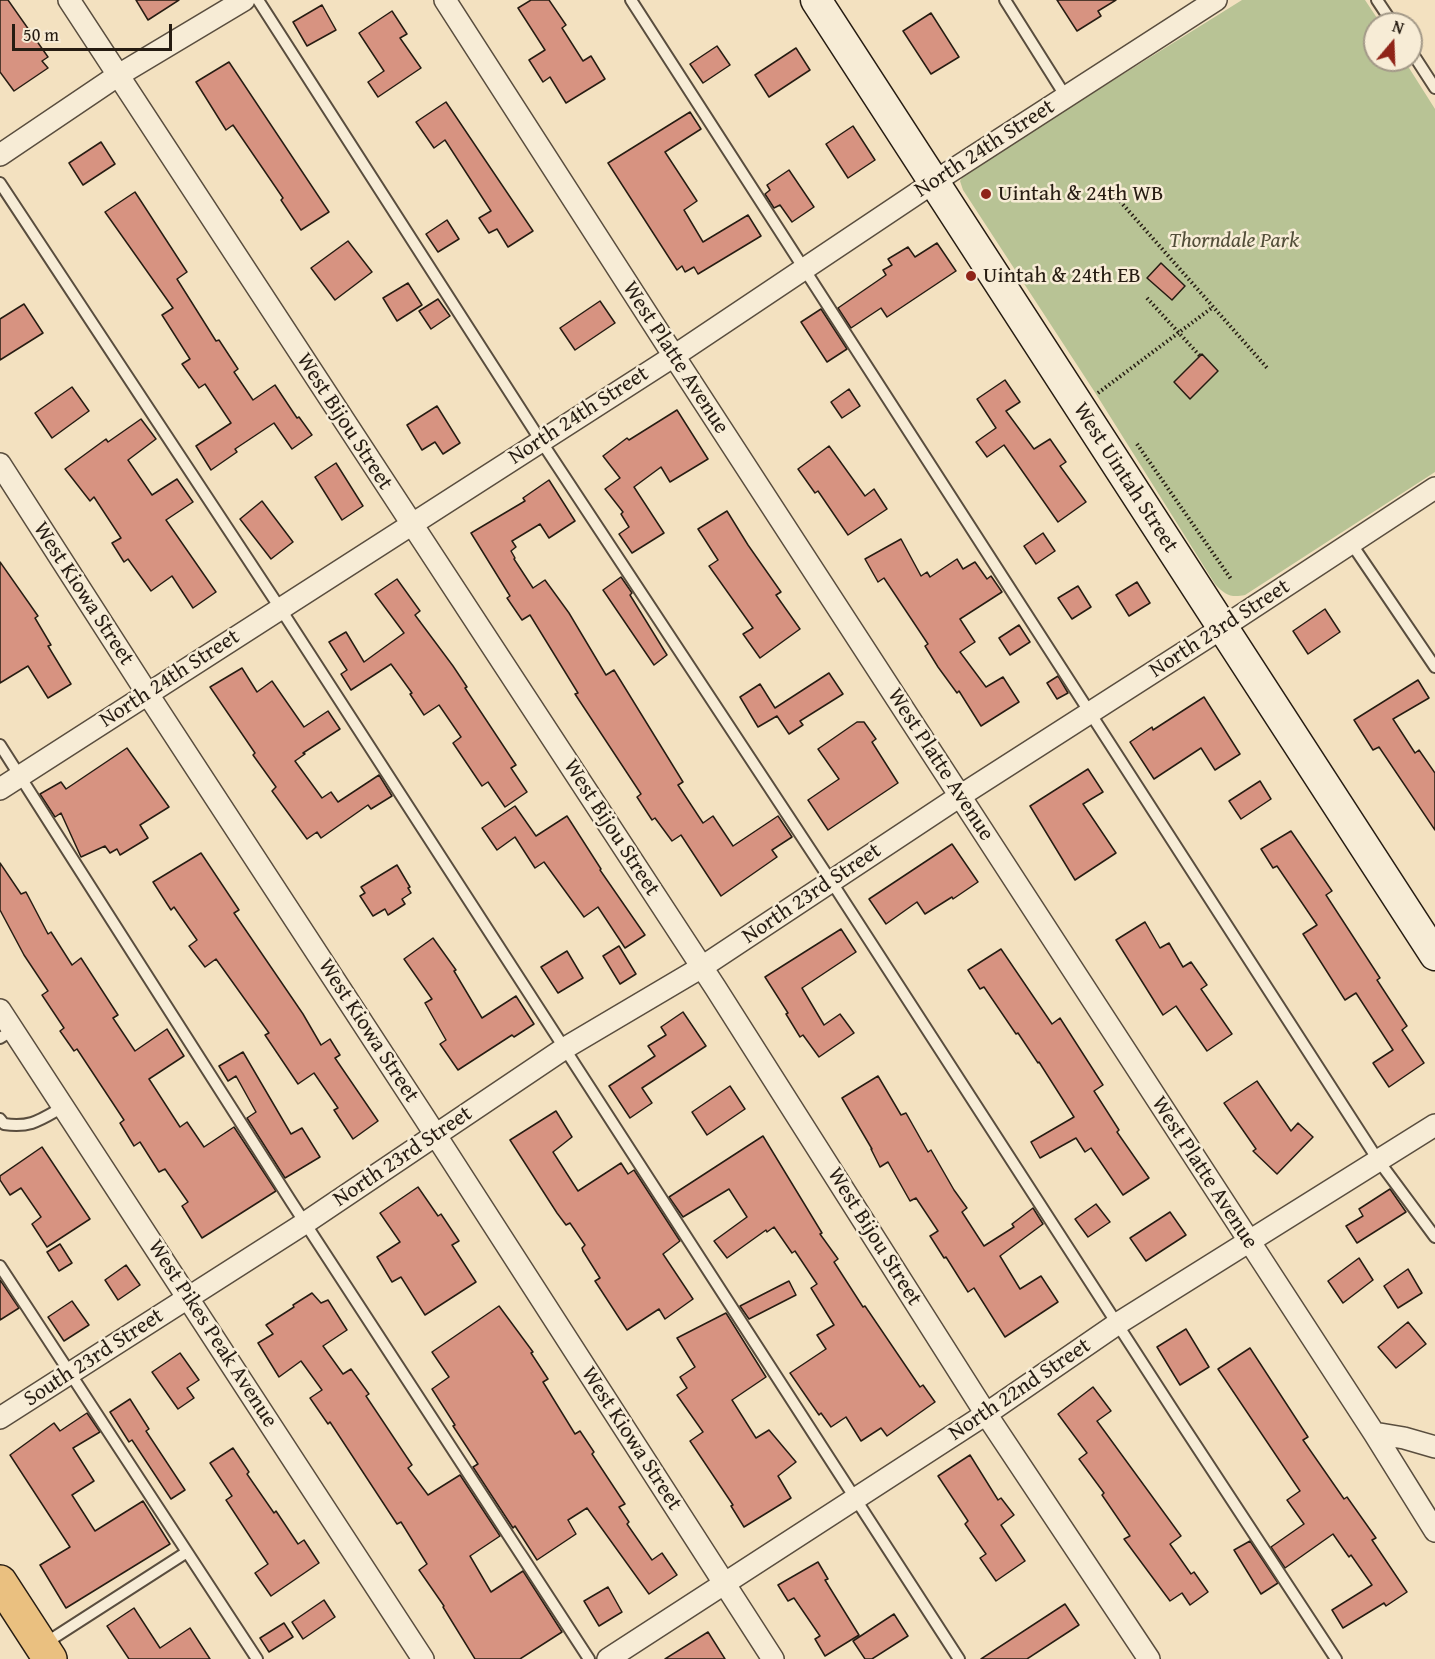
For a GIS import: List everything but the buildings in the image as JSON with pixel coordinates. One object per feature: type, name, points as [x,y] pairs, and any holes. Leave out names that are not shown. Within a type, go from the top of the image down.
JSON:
[{"type":"main road","name":"West Uintah Street","points":[[816,0],[1435,955]]},
{"type":"main road","points":[[0,1582],[45,1652]]},
{"type":"street","name":"West Bijou Street","points":[[69,0],[702,967],[986,1414],[1149,1659]]},
{"type":"street","points":[[0,155],[117,76],[244,0]]},
{"type":"street","name":"West Platte Avenue","points":[[445,0],[1374,1433],[1435,1531]]},
{"type":"street","name":"North 24th Street","points":[[0,789],[674,356],[1203,4]]},
{"type":"street","name":"West Kiowa Street","points":[[0,464],[773,1659]]},
{"type":"street","name":"North 23rd Street","points":[[188,1298],[305,1223],[565,1048],[702,967],[960,796],[1435,488]]},
{"type":"street","name":"West Pikes Peak Avenue","points":[[0,1010],[7,1034],[63,1107],[423,1659]]},
{"type":"street","name":"North 22nd Street","points":[[608,1659],[986,1414],[1117,1324],[1435,1125]]},
{"type":"street","name":"South 23rd Street","points":[[0,1418],[188,1298]]},
{"type":"street","points":[[1374,1433],[1404,1438],[1435,1447]]},
{"type":"lane","points":[[258,0],[541,441],[831,881],[1336,1659]]},
{"type":"lane","points":[[631,0],[1378,1160],[1435,1237]]},
{"type":"lane","points":[[1005,0],[1066,97]]},
{"type":"lane","points":[[1423,70],[1435,88]]},
{"type":"lane","points":[[0,183],[280,608],[959,1659]]},
{"type":"lane","points":[[1351,543],[1435,668]]},
{"type":"lane","points":[[0,745],[305,1223],[589,1659]]},
{"type":"lane","points":[[0,1119],[3,1124],[22,1127],[43,1119],[63,1107]]},
{"type":"lane","points":[[0,1266],[257,1659]]},
{"type":"lane","points":[[45,1652],[186,1552]]},
{"type":"path","points":[[1111,191],[1268,369]]},
{"type":"path","points":[[1147,297],[1200,356]]},
{"type":"path","points":[[1078,406],[1213,307]]},
{"type":"green space","name":"Thorndale Park","points":[[1242,0],[1365,0],[1373,12],[1363,12],[1363,72],[1412,72],[1435,109],[1435,472],[1245,595],[1232,596],[1225,593],[1215,584],[1096,394],[963,190],[960,181],[966,172]]},
{"type":"place","name":"Uintah & 24th WB","points":[[986,194]]},
{"type":"place","name":"Uintah & 24th EB","points":[[971,276]]}]
